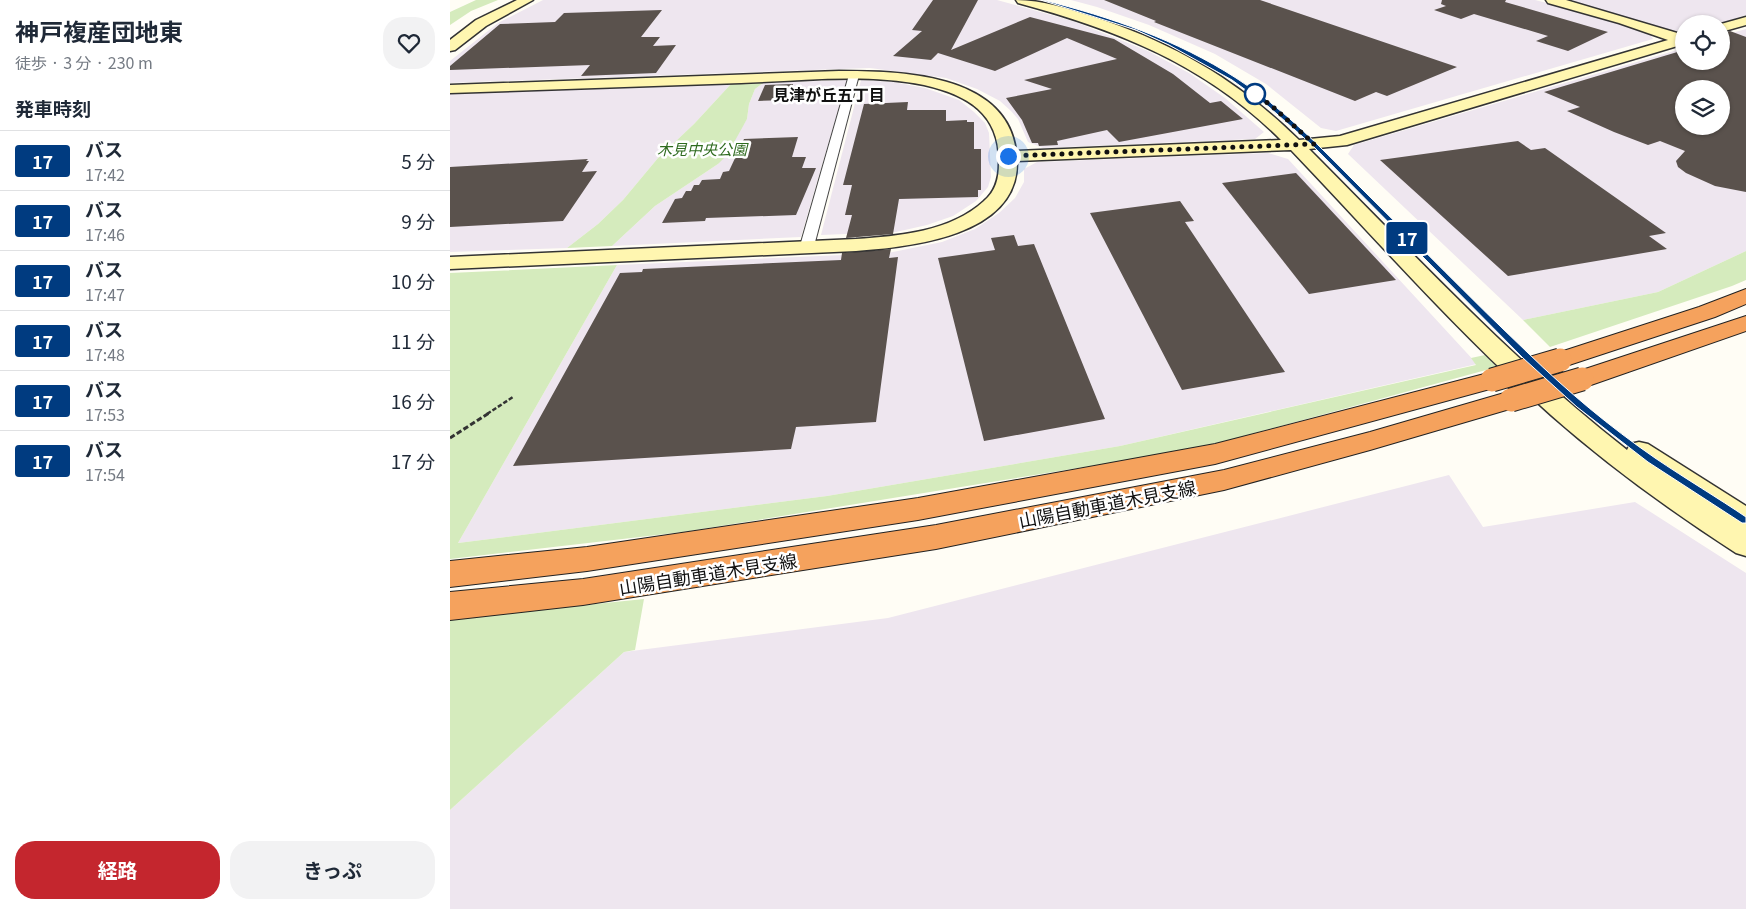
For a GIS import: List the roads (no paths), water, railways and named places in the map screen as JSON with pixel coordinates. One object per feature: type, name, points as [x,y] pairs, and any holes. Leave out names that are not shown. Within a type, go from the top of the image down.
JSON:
[{"type":"highway","name":"山陽自動車道木見支線","points":[[450,606],[583,592],[936,537],[1224,480],[1502,390],[1560,360],[1707,312],[1746,296]]},
{"type":"highway","name":"山陽自動車道木見支線","points":[[450,574],[587,559],[899,512],[1215,454],[1502,390],[1582,379],[1742,325]]},
{"type":"street","points":[[450,35],[466,23],[514,0]]},
{"type":"street","points":[[450,47],[481,23],[527,0]]},
{"type":"street","points":[[1022,0],[1084,17],[1125,32],[1189,62],[1227,86],[1304,144],[1526,356],[1580,405],[1652,460],[1746,520]]},
{"type":"street","points":[[1044,0],[1137,29],[1201,59],[1234,79],[1272,106],[1304,144],[1502,357],[1564,413],[1633,469],[1713,525],[1746,545]]},
{"type":"street","points":[[1552,0],[1675,36]]},
{"type":"street","points":[[1730,25],[1746,21]]},
{"type":"street","points":[[1008,156],[1340,141],[1675,41]]},
{"type":"street","points":[[450,89],[854,75],[902,77],[931,83],[972,98],[989,110],[999,122],[1006,138],[1008,156],[1007,176],[1003,191],[990,206],[970,219],[943,231],[909,240],[450,263]]},
{"type":"street","points":[[807,246],[854,75]]},
{"type":"district","name":"見津が丘五丁目","points":[[829,94]]},
{"type":"park label","name":"木見中央公園","points":[[702,148]]}]
